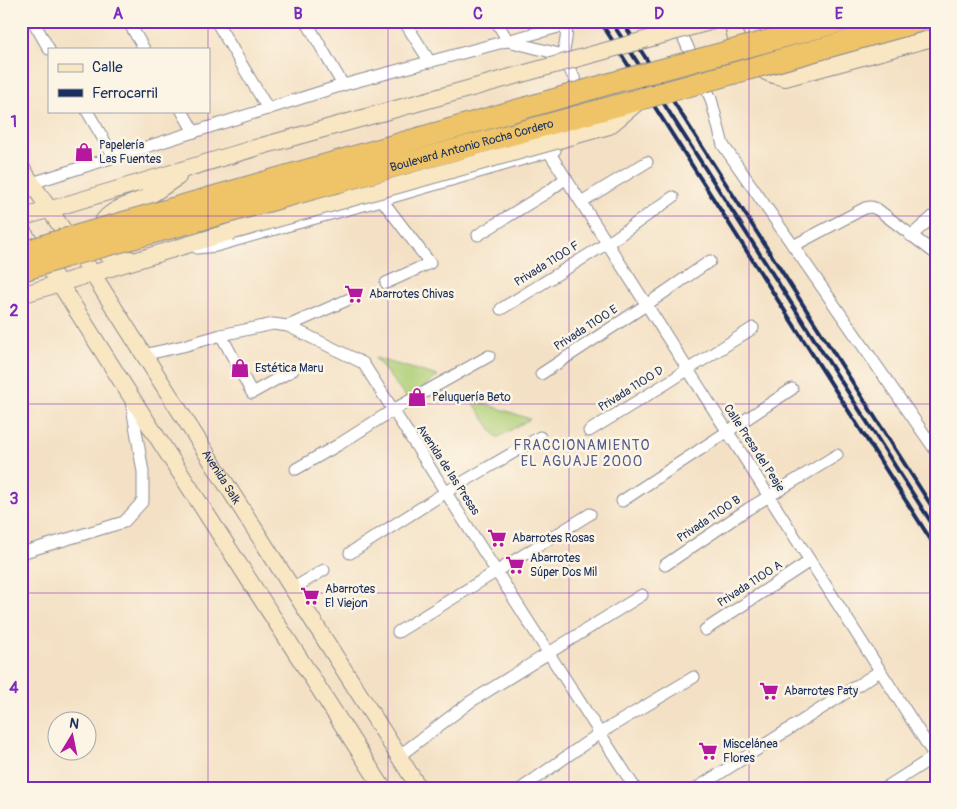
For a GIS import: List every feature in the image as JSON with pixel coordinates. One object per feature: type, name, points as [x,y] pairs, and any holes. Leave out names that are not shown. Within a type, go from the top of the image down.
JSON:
[{"type":"highway","name":"Boulevard Antonio Rocha Cordero","points":[[21,253],[610,84],[842,21]]},
{"type":"highway","name":"Boulevard Antonio Rocha Cordero","points":[[21,271],[64,257],[641,100],[921,21]]},
{"type":"main road","points":[[21,218],[262,146],[714,21]]},
{"type":"main road","points":[[733,21],[740,49],[751,63],[767,73],[785,78],[936,37]]},
{"type":"main road","points":[[168,250],[609,126],[641,100]]},
{"type":"main road","name":"Avenida Salk","points":[[21,167],[92,274],[419,788]]},
{"type":"main road","points":[[142,258],[123,260],[110,258],[103,252],[99,243],[98,234],[101,224],[114,211],[149,196],[192,167]]},
{"type":"main road","points":[[21,229],[60,284],[383,788]]},
{"type":"main road","name":"Boulevard Antonio Rocha Cordero","points":[[21,295],[168,250]]},
{"type":"street","points":[[33,21],[48,48]]},
{"type":"street","points":[[128,21],[143,48]]},
{"type":"street","points":[[216,21],[268,108]]},
{"type":"street","points":[[306,21],[343,85]]},
{"type":"street","points":[[404,21],[430,62]]},
{"type":"street","points":[[32,183],[343,85],[508,41],[565,23],[566,37],[563,55],[508,41],[496,21]]},
{"type":"street","points":[[676,21],[712,100],[723,146],[936,451]]},
{"type":"street","name":"Boulevard Antonio Rocha Cordero","points":[[168,250],[216,246],[549,152],[577,140],[588,126],[589,112],[563,55]]},
{"type":"street","points":[[87,112],[114,157]]},
{"type":"street","points":[[183,112],[194,132]]},
{"type":"street","name":"Calle Presa del Peaje","points":[[549,152],[935,757]]},
{"type":"street","points":[[581,202],[647,162]]},
{"type":"street","points":[[478,235],[549,191],[566,178]]},
{"type":"street","name":"Privada 1100 F","points":[[502,309],[607,243],[673,197]]},
{"type":"street","points":[[382,200],[430,263],[386,283]]},
{"type":"street","points":[[794,246],[865,208],[871,207],[877,209],[936,254]]},
{"type":"street","points":[[911,236],[936,214]]},
{"type":"street","name":"Privada 1100 E","points":[[541,374],[710,261]]},
{"type":"street","points":[[288,326],[354,297]]},
{"type":"street","name":"Avenida de las Presas","points":[[143,354],[273,324],[288,326],[362,363],[635,788]]},
{"type":"street","name":"Privada 1100 D","points":[[589,431],[753,328]]},
{"type":"street","points":[[221,335],[252,393],[292,370]]},
{"type":"street","points":[[296,469],[393,410],[489,356]]},
{"type":"street","points":[[622,501],[792,389]]},
{"type":"street","points":[[21,552],[124,522],[142,501],[143,472],[130,396]]},
{"type":"street","points":[[350,553],[446,492],[540,437]]},
{"type":"street","name":"Privada 1100 B","points":[[665,565],[768,496],[837,455]]},
{"type":"street","points":[[398,632],[590,514]]},
{"type":"street","name":"Privada 1100 A","points":[[705,630],[810,561]]},
{"type":"street","points":[[292,589],[324,570]]},
{"type":"street","points":[[399,756],[470,702],[642,595]]},
{"type":"street","points":[[697,788],[880,671]]},
{"type":"street","points":[[522,788],[600,733],[694,677]]},
{"type":"street","points":[[885,788],[935,757]]},
{"type":"green space","points":[[375,358],[438,376],[408,399]]},
{"type":"green space","points":[[471,399],[530,419],[497,438]]},
{"type":"railway","points":[[600,21],[936,548]]},
{"type":"railway","points":[[611,21],[936,530]]},
{"type":"railway","points":[[622,21],[936,513]]},
{"type":"place","name":"Papelería Las Fuentes","points":[[84,152]]},
{"type":"place","name":"Abarrotes Chivas","points":[[354,294]]},
{"type":"place","name":"Estética Maru","points":[[240,368]]},
{"type":"place","name":"Peluquería Beto","points":[[417,397]]},
{"type":"place","name":"Abarrotes Rosas","points":[[497,538]]},
{"type":"place","name":"Abarrotes Súper Dos Mil","points":[[515,565]]},
{"type":"place","name":"Abarrotes El Viejon","points":[[310,596]]},
{"type":"place","name":"Abarrotes Paty","points":[[769,691]]},
{"type":"place","name":"Miscelánea Flores","points":[[708,751]]},
{"type":"district","name":"FRACCIONAMIENTO EL AGUAJE 2000","points":[[582,454]]}]
